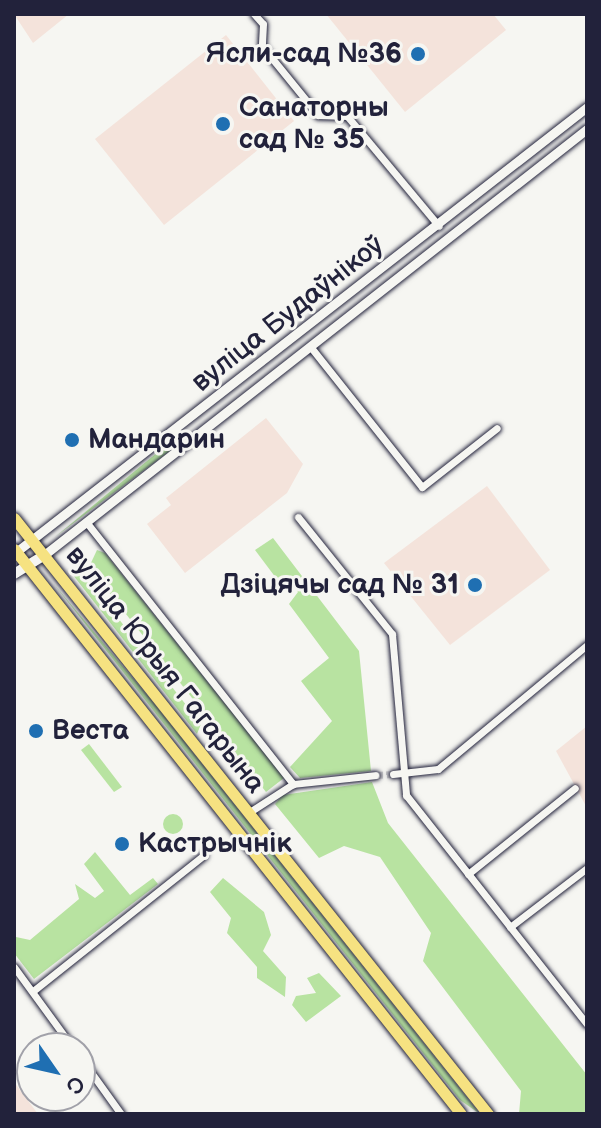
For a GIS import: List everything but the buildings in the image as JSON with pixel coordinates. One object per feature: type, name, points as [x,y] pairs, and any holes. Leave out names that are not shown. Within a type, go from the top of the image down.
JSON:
[{"type":"main road","name":"вуліца Юрыя Гагарына","points":[[14,518],[488,1114]]},
{"type":"main road","name":"вуліца Юрыя Гагарына","points":[[15,551],[461,1114]]},
{"type":"main road","name":"вуліца Будаўнікоў","points":[[14,574],[44,555]]},
{"type":"street","points":[[254,14],[263,24],[262,46],[318,115],[347,116],[439,226]]},
{"type":"street","name":"вуліца Будаўнікоў","points":[[15,551],[33,542],[187,424],[587,107]]},
{"type":"street","name":"вуліца Будаўнікоў","points":[[44,555],[313,350],[587,129]]},
{"type":"street","points":[[502,174],[513,189]]},
{"type":"street","points":[[301,335],[422,487],[497,428]]},
{"type":"street","points":[[187,424],[199,434]]},
{"type":"street","points":[[298,517],[392,634],[406,795],[587,1024]]},
{"type":"street","points":[[87,523],[293,784]]},
{"type":"street","points":[[393,774],[438,769],[587,645]]},
{"type":"street","points":[[248,814],[293,784],[376,775]]},
{"type":"street","points":[[468,874],[575,788]]},
{"type":"street","points":[[33,991],[204,855]]},
{"type":"street","points":[[510,927],[587,868]]},
{"type":"street","points":[[14,967],[62,1032]]},
{"type":"street","points":[[96,1079],[121,1114]]},
{"type":"shaded area","points":[[14,14],[69,14],[33,43]]},
{"type":"shaded area","name":"Ясли-сад №36","points":[[326,14],[493,14],[506,30],[405,112]]},
{"type":"shaded area","points":[[226,35],[294,121],[164,225],[95,139]]},
{"type":"shaded area","points":[[266,418],[303,464],[287,493],[185,573],[147,524],[171,505],[166,498]]},
{"type":"shaded area","points":[[487,486],[550,570],[450,645],[384,563]]},
{"type":"shaded area","points":[[587,726],[587,808],[556,751]]},
{"type":"shaded area","points":[[14,1082],[16,1112],[38,1114],[14,1114]]},
{"type":"green space","points":[[171,445],[171,450],[55,537],[164,447]]},
{"type":"green space","points":[[273,538],[359,651],[371,771],[300,778],[290,767],[332,721],[301,681],[329,658],[289,604],[298,592],[291,581],[282,586],[255,550]]},
{"type":"green space","points":[[97,550],[105,553],[284,778],[266,792],[89,567]]},
{"type":"green space","points":[[82,572],[201,724],[197,734],[73,575]]},
{"type":"green space","points":[[53,583],[152,701],[480,1114],[460,1100]]},
{"type":"green space","points":[[89,744],[122,787],[114,792],[81,750]]},
{"type":"green space","points":[[372,782],[388,823],[587,1075],[587,1114],[519,1114],[521,1091],[423,961],[431,933],[380,857],[344,846],[319,858],[275,804],[283,795]]},
{"type":"green space","points":[[173,814],[180,817],[183,824],[180,831],[173,834],[166,831],[163,824],[166,817]]},
{"type":"green space","points":[[95,852],[130,895],[153,878],[158,884],[34,979],[14,953],[16,937],[30,940],[79,899],[75,884],[95,898],[104,891],[84,864]]},
{"type":"green space","points":[[223,878],[264,912],[271,935],[263,951],[286,977],[285,997],[257,978],[257,967],[227,933],[231,918],[210,892]]},
{"type":"green space","points":[[319,973],[341,996],[306,1022],[292,1005],[296,996],[316,993],[307,978]]},
{"type":"tunnel","points":[[376,775],[393,774]]},
{"type":"place","name":"Ясли-сад №36","points":[[418,54]]},
{"type":"place","name":"Санаторны сад № 35","points":[[223,124]]},
{"type":"place","name":"Мандарин","points":[[72,440]]},
{"type":"place","name":"Дзіцячы сад № 31","points":[[475,585]]},
{"type":"place","name":"Веста","points":[[36,731]]},
{"type":"place","name":"Кастрычнік","points":[[122,844]]}]
